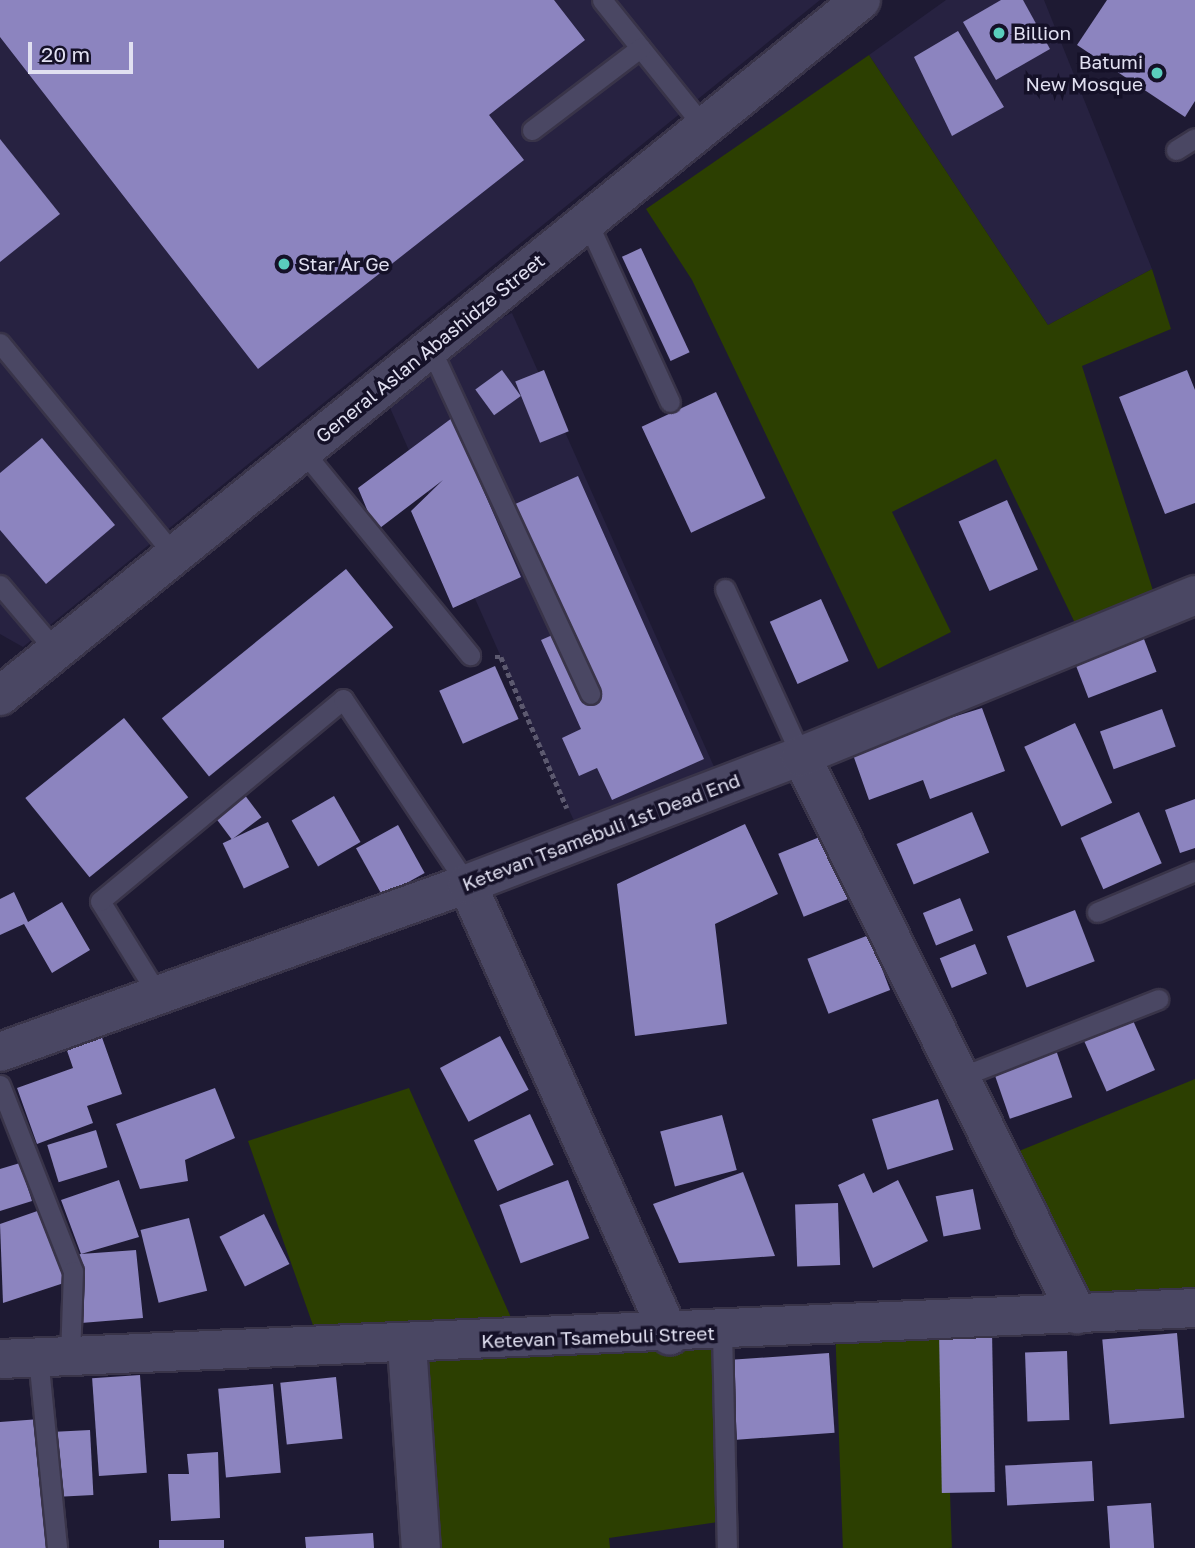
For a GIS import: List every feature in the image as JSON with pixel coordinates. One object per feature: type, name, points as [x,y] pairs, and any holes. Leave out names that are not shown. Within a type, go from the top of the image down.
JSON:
[{"type":"street","name":"General Aslan Abashidze Street","points":[[0,696],[704,127],[851,3]]},
{"type":"street","name":"Ketevan Tsamebuli 1st Dead End","points":[[0,1052],[467,884],[1191,606]]},
{"type":"street","points":[[802,756],[963,1076],[1077,1314]]},
{"type":"street","points":[[467,884],[670,1335]]},
{"type":"street","name":"Ketevan Tsamebuli Street","points":[[0,1359],[670,1335],[1195,1308]]},
{"type":"street","points":[[407,1345],[421,1548]]},
{"type":"lane","points":[[602,0],[704,127]]},
{"type":"lane","points":[[531,130],[640,48]]},
{"type":"lane","points":[[1177,150],[1195,138]]},
{"type":"lane","points":[[587,221],[670,402]]},
{"type":"lane","points":[[0,343],[174,555]]},
{"type":"lane","points":[[430,348],[590,694]]},
{"type":"lane","points":[[303,451],[470,655]]},
{"type":"lane","points":[[0,585],[56,651]]},
{"type":"lane","points":[[724,589],[802,756]]},
{"type":"lane","points":[[158,995],[100,901],[342,699],[467,884]]},
{"type":"lane","points":[[1097,912],[1195,871]]},
{"type":"lane","points":[[963,1076],[1158,999]]},
{"type":"lane","points":[[0,1085],[73,1271],[54,1357],[57,1548]]},
{"type":"lane","points":[[722,1332],[727,1548]]},
{"type":"path","points":[[470,655],[501,657],[581,839]]},
{"type":"shaded area","points":[[0,0],[820,0],[23,647],[0,634]]},
{"type":"shaded area","points":[[946,0],[1044,0],[1152,269],[1048,325],[869,55]]},
{"type":"shaded area","points":[[512,313],[715,769],[578,830],[375,374]]},
{"type":"green space","points":[[869,55],[1048,325],[1152,269],[1171,329],[1082,366],[1155,597],[1075,623],[996,459],[892,512],[951,632],[878,669],[692,280],[646,209]]},
{"type":"green space","points":[[1195,1079],[1195,1308],[1077,1314],[1002,1158]]},
{"type":"green space","points":[[409,1088],[521,1340],[722,1332],[725,1521],[609,1538],[610,1548],[421,1548],[407,1345],[321,1348],[248,1141]]},
{"type":"green space","points":[[944,1321],[952,1548],[843,1548],[835,1325]]},
{"type":"building","name":"Star Ar Ge","points":[[0,0],[554,0],[585,40],[489,115],[524,160],[258,369],[0,37]]},
{"type":"building","points":[[1001,0],[1023,0],[1050,49],[996,80],[963,22]]},
{"type":"building","name":"Batumi New Mosque","points":[[1107,0],[1195,0],[1195,101],[1185,117],[1077,45]]},
{"type":"building","points":[[958,31],[1004,107],[952,136],[914,57]]},
{"type":"building","points":[[0,139],[60,214],[0,262]]},
{"type":"building","points":[[641,248],[690,352],[671,361],[622,257]]},
{"type":"building","points":[[502,370],[521,396],[494,415],[475,389]]},
{"type":"building","points":[[544,370],[569,431],[540,443],[515,382]]},
{"type":"building","points":[[1187,370],[1195,390],[1195,503],[1165,514],[1119,397]]},
{"type":"building","points":[[716,392],[765,498],[691,533],[642,427]]},
{"type":"building","points":[[452,418],[521,577],[453,608],[411,511],[443,480],[376,531],[358,488]]},
{"type":"building","points":[[42,438],[115,525],[46,584],[0,530],[0,473]]},
{"type":"building","points":[[578,476],[704,759],[612,800],[597,768],[579,776],[562,738],[581,729],[541,640],[557,633],[502,510]]},
{"type":"building","points":[[1007,500],[1038,569],[989,591],[959,522]]},
{"type":"building","points":[[346,569],[393,627],[209,776],[162,718]]},
{"type":"building","points":[[821,599],[849,661],[797,684],[770,622]]},
{"type":"building","points":[[1139,626],[1157,672],[1088,698],[1071,652]]},
{"type":"building","points":[[495,666],[519,719],[463,744],[439,691]]},
{"type":"building","points":[[982,708],[1005,771],[930,799],[923,780],[869,800],[851,749]]},
{"type":"building","points":[[1162,709],[1176,747],[1114,769],[1100,732]]},
{"type":"building","points":[[124,718],[188,797],[89,877],[25,798]]},
{"type":"building","points":[[1075,723],[1112,803],[1061,826],[1024,747]]},
{"type":"building","points":[[241,790],[261,817],[232,839],[211,812]]},
{"type":"building","points":[[334,796],[361,842],[318,866],[292,820]]},
{"type":"building","points":[[1195,799],[1195,848],[1180,853],[1165,810]]},
{"type":"building","points":[[972,812],[989,853],[914,885],[897,844]]},
{"type":"building","points":[[1139,812],[1162,863],[1103,889],[1081,838]]},
{"type":"building","points":[[268,822],[289,867],[244,888],[223,843]]},
{"type":"building","points":[[745,824],[778,894],[715,924],[727,1024],[635,1036],[617,884]]},
{"type":"building","points":[[398,825],[425,873],[383,896],[356,848]]},
{"type":"building","points":[[832,832],[857,895],[804,917],[778,854]]},
{"type":"building","points":[[14,892],[28,922],[62,902],[90,950],[52,973],[24,924],[0,935],[0,899]]},
{"type":"building","points":[[960,898],[973,930],[936,945],[923,913]]},
{"type":"building","points":[[1075,910],[1095,961],[1027,988],[1007,936]]},
{"type":"building","points":[[869,935],[890,990],[829,1014],[807,959]]},
{"type":"building","points":[[975,944],[987,974],[952,988],[940,958]]},
{"type":"building","points":[[1131,1016],[1155,1070],[1107,1091],[1083,1038]]},
{"type":"building","points":[[99,1029],[122,1094],[87,1106],[93,1123],[37,1144],[17,1088],[73,1068],[64,1042]]},
{"type":"building","points":[[500,1036],[529,1090],[469,1122],[440,1068]]},
{"type":"building","points":[[1056,1050],[1072,1097],[1010,1119],[994,1071]]},
{"type":"building","points":[[215,1088],[235,1138],[185,1160],[188,1181],[140,1189],[116,1124]]},
{"type":"building","points":[[938,1099],[953,1150],[888,1170],[872,1119]]},
{"type":"building","points":[[530,1114],[554,1165],[497,1191],[474,1140]]},
{"type":"building","points":[[722,1115],[737,1170],[675,1187],[660,1132]]},
{"type":"building","points":[[96,1130],[107,1167],[59,1182],[47,1145]]},
{"type":"building","points":[[20,1163],[32,1201],[0,1211],[0,1169]]},
{"type":"building","points":[[743,1172],[775,1256],[679,1263],[653,1204]]},
{"type":"building","points":[[864,1173],[873,1193],[898,1180],[928,1241],[873,1268],[838,1185]]},
{"type":"building","points":[[119,1180],[139,1237],[81,1254],[61,1200]]},
{"type":"building","points":[[568,1180],[589,1238],[521,1263],[499,1205]]},
{"type":"building","points":[[973,1189],[981,1229],[944,1236],[936,1196]]},
{"type":"building","points":[[838,1203],[840,1265],[797,1266],[795,1205]]},
{"type":"building","points":[[46,1208],[70,1281],[3,1303],[0,1224]]},
{"type":"building","points":[[264,1214],[289,1264],[245,1287],[219,1237]]},
{"type":"building","points":[[189,1218],[207,1291],[159,1303],[140,1230]]},
{"type":"building","points":[[136,1250],[143,1318],[81,1323],[75,1255]]},
{"type":"building","points":[[992,1331],[995,1492],[942,1493],[939,1332]]},
{"type":"building","points":[[1177,1333],[1184,1418],[1110,1424],[1102,1340]]},
{"type":"building","points":[[1067,1351],[1069,1420],[1027,1421],[1025,1352]]},
{"type":"building","points":[[829,1353],[835,1433],[737,1440],[731,1360]]},
{"type":"building","points":[[140,1375],[147,1473],[99,1476],[92,1378]]},
{"type":"building","points":[[336,1377],[342,1439],[287,1445],[280,1383]]},
{"type":"building","points":[[273,1384],[281,1473],[226,1477],[218,1389]]},
{"type":"building","points":[[40,1419],[48,1548],[0,1548],[0,1422]]},
{"type":"building","points":[[90,1430],[93,1495],[54,1497],[51,1432]]},
{"type":"building","points":[[218,1452],[220,1518],[171,1521],[168,1474],[189,1474],[187,1454]]},
{"type":"building","points":[[1092,1461],[1094,1501],[1007,1505],[1005,1466]]},
{"type":"building","points":[[1151,1503],[1154,1548],[1110,1548],[1107,1506]]},
{"type":"building","points":[[373,1533],[374,1548],[306,1548],[305,1537]]},
{"type":"building","points":[[159,1540],[224,1540],[224,1548],[159,1548]]},
{"type":"place","name":"Billion","points":[[999,33]]},
{"type":"place","name":"Batumi New Mosque","points":[[1157,73]]},
{"type":"place","name":"Star Ar Ge","points":[[284,264]]}]
